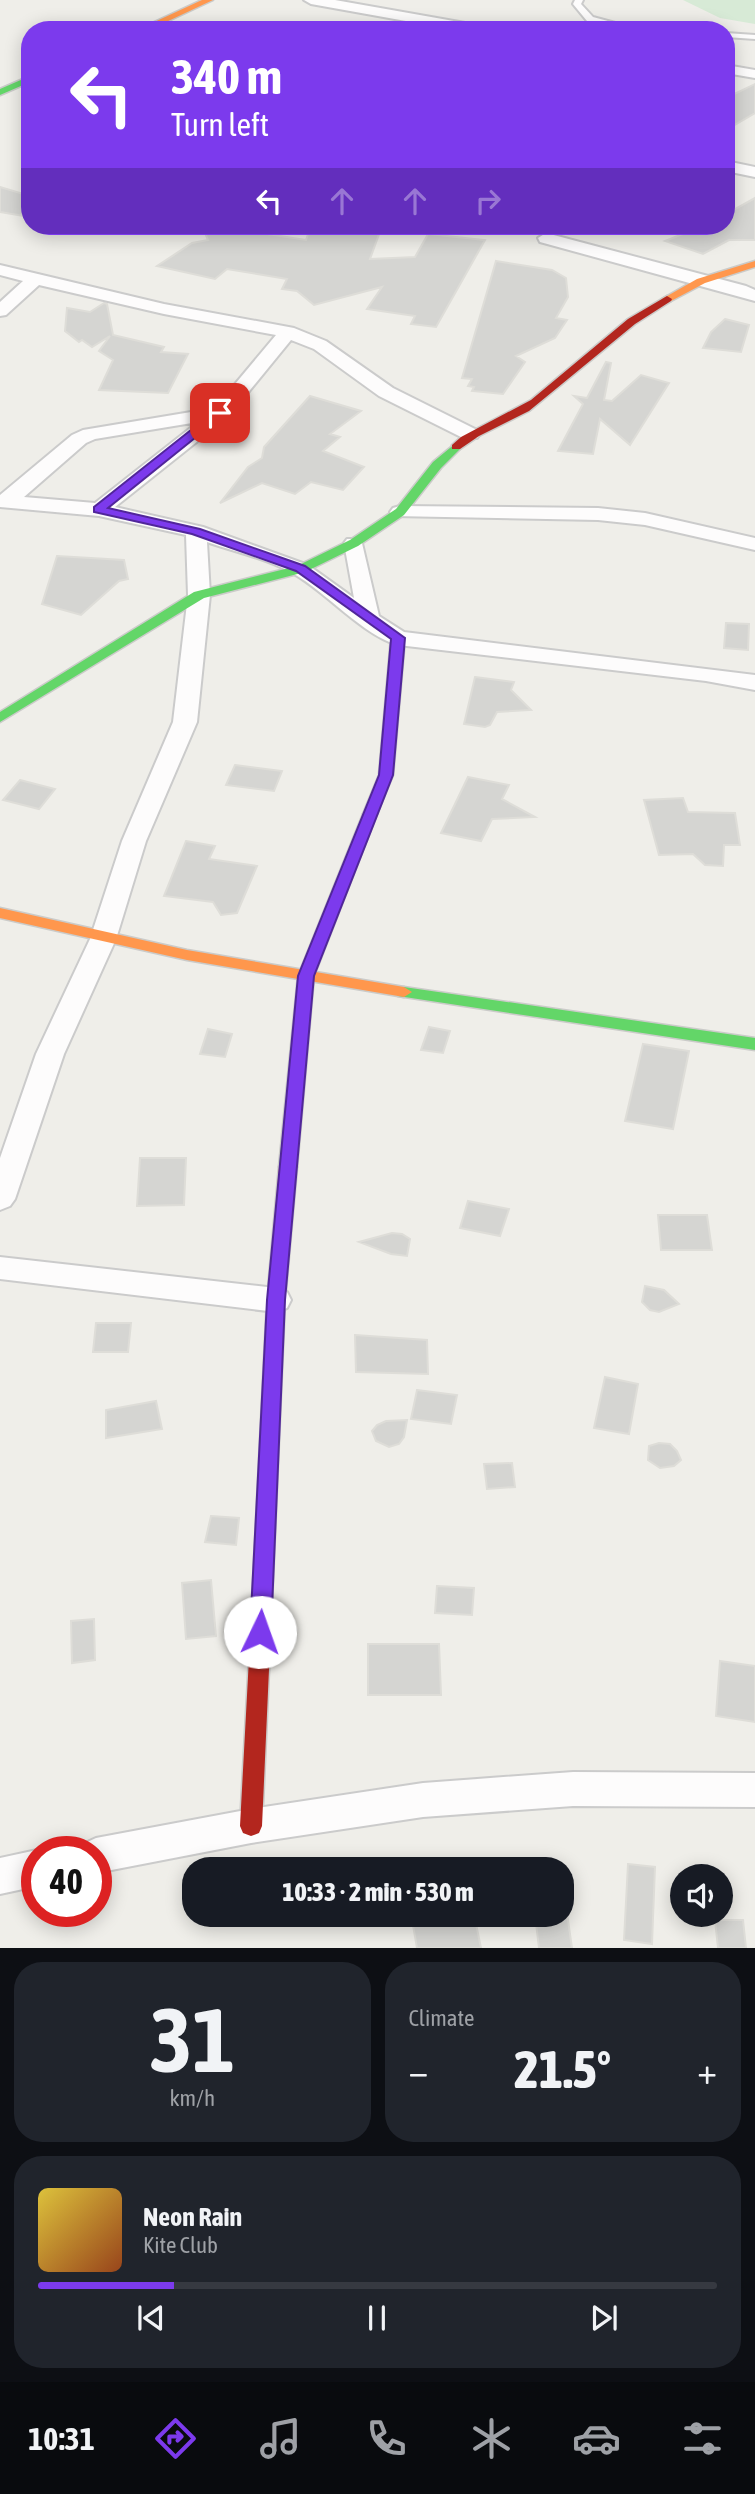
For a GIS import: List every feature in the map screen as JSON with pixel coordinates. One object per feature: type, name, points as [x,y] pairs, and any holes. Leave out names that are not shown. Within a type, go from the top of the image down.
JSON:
[{"type":"street","points":[[161,21],[209,0]]},
{"type":"street","points":[[311,0],[431,21]]},
{"type":"street","points":[[735,71],[755,74]]},
{"type":"street","points":[[0,92],[21,83]]},
{"type":"street","points":[[735,168],[755,172]]},
{"type":"street","points":[[546,238],[755,296]]},
{"type":"street","points":[[0,718],[199,596],[301,569],[354,543],[400,512],[437,465],[470,434],[513,416],[535,402],[638,314],[701,281],[755,264]]},
{"type":"street","points":[[0,270],[164,309],[288,332],[320,345],[386,392],[470,434]]},
{"type":"street","points":[[0,311],[34,280]]},
{"type":"street","points":[[99,510],[220,413],[288,332]]},
{"type":"street","points":[[4,501],[79,439],[220,413]]},
{"type":"street","points":[[4,501],[99,510],[196,531],[301,569],[398,638],[706,674],[755,683]]},
{"type":"street","points":[[400,512],[598,514],[645,519],[755,544]]},
{"type":"street","points":[[0,1199],[50,1054],[103,939],[134,841],[185,722],[199,596],[196,531]]},
{"type":"street","points":[[354,543],[369,619]]},
{"type":"street","points":[[251,1826],[276,1300],[306,976],[386,775],[398,638]]},
{"type":"street","points":[[0,912],[103,939],[306,976],[755,1044]]},
{"type":"street","points":[[0,1268],[276,1300]]},
{"type":"street","points":[[112,1853],[251,1826],[423,1800],[573,1789],[755,1790]]},
{"type":"street","points":[[0,1876],[21,1871]]},
{"type":"lane","points":[[579,0],[577,4],[590,19],[598,21]]},
{"type":"lane","points":[[735,36],[755,37]]},
{"type":"green space","points":[[683,0],[755,0],[755,24],[720,18]]},
{"type":"building","points":[[755,84],[755,113],[735,125],[735,94]]},
{"type":"building","points":[[0,187],[21,193],[21,216],[0,212]]},
{"type":"building","points":[[755,198],[755,240],[729,240],[703,254],[665,241],[680,235],[735,235],[735,209]]},
{"type":"building","points":[[206,235],[273,235],[306,240],[308,235],[379,235],[370,259],[415,257],[427,235],[485,240],[436,327],[411,324],[415,316],[367,309],[382,287],[314,305],[297,291],[282,289],[287,279],[227,269],[215,279],[157,266],[192,243],[208,240]]},
{"type":"building","points":[[496,261],[552,270],[566,278],[568,297],[556,318],[567,320],[555,338],[516,356],[525,362],[503,394],[472,391],[474,387],[468,386],[472,379],[462,378]]},
{"type":"building","points":[[104,303],[107,304],[113,335],[164,347],[161,352],[188,354],[168,393],[99,390],[113,360],[99,351],[110,336],[92,347],[82,340],[79,342],[65,331],[67,308],[90,312]]},
{"type":"building","points":[[725,319],[749,325],[741,352],[703,348],[711,332]]},
{"type":"building","points":[[606,362],[611,363],[604,400],[612,401],[641,375],[669,383],[630,445],[600,419],[593,454],[558,451],[583,404],[574,396],[587,398]]},
{"type":"building","points":[[310,396],[361,411],[330,434],[340,437],[323,451],[364,467],[343,490],[311,482],[295,494],[262,483],[220,503],[248,467],[262,458],[264,447]]},
{"type":"building","points":[[57,556],[124,560],[128,579],[119,581],[81,615],[42,604]]},
{"type":"building","points":[[726,623],[749,624],[748,650],[724,648]]},
{"type":"building","points":[[475,677],[514,682],[511,690],[531,710],[497,712],[490,725],[485,727],[464,724]]},
{"type":"building","points":[[235,765],[282,771],[274,791],[226,785]]},
{"type":"building","points":[[468,777],[509,785],[502,799],[535,817],[492,819],[481,841],[441,833]]},
{"type":"building","points":[[20,780],[55,789],[39,809],[3,800]]},
{"type":"building","points":[[683,798],[688,812],[735,813],[740,845],[724,845],[723,866],[705,865],[693,854],[659,855],[644,800]]},
{"type":"building","points":[[186,841],[215,846],[209,859],[257,866],[237,913],[221,915],[213,902],[164,896]]},
{"type":"building","points":[[429,1027],[450,1031],[443,1053],[421,1050]]},
{"type":"building","points":[[208,1029],[232,1034],[225,1057],[200,1054]]},
{"type":"building","points":[[643,1044],[689,1051],[673,1129],[625,1121]]},
{"type":"building","points":[[140,1158],[186,1158],[184,1205],[137,1206]]},
{"type":"building","points":[[468,1201],[509,1209],[500,1236],[460,1228]]},
{"type":"building","points":[[658,1215],[707,1215],[712,1250],[661,1250]]},
{"type":"building","points":[[392,1233],[402,1234],[410,1239],[407,1256],[391,1254],[359,1242]]},
{"type":"building","points":[[645,1286],[664,1290],[679,1304],[659,1312],[650,1310],[642,1302]]},
{"type":"building","points":[[96,1323],[131,1323],[128,1352],[93,1352]]},
{"type":"building","points":[[355,1335],[427,1340],[428,1374],[356,1372]]},
{"type":"building","points":[[605,1377],[638,1384],[629,1434],[594,1428]]},
{"type":"building","points":[[417,1390],[457,1395],[451,1424],[411,1419]]},
{"type":"building","points":[[156,1401],[162,1429],[106,1438],[106,1410]]},
{"type":"building","points":[[407,1420],[404,1437],[399,1444],[389,1447],[376,1441],[372,1431],[377,1425],[386,1421]]},
{"type":"building","points":[[670,1444],[681,1460],[674,1466],[660,1468],[648,1460],[649,1446]]},
{"type":"building","points":[[512,1463],[515,1487],[487,1489],[484,1464]]},
{"type":"building","points":[[211,1516],[239,1518],[236,1545],[205,1542]]},
{"type":"building","points":[[211,1580],[216,1636],[186,1639],[182,1583]]},
{"type":"building","points":[[437,1586],[474,1588],[472,1615],[435,1613]]},
{"type":"building","points":[[94,1619],[95,1660],[72,1663],[71,1621]]},
{"type":"building","points":[[368,1644],[439,1644],[441,1695],[368,1695]]},
{"type":"building","points":[[720,1661],[755,1666],[755,1722],[716,1716]]},
{"type":"building","points":[[628,1864],[655,1867],[652,1944],[624,1940]]},
{"type":"building","points":[[733,1920],[743,1920],[746,1948],[718,1948],[716,1927],[733,1927]]},
{"type":"building","points":[[413,1927],[477,1927],[481,1948],[417,1948]]},
{"type":"building","points":[[536,1927],[569,1927],[572,1948],[539,1948]]},
{"type":"traffic: fast","points":[[0,92],[21,83]]},
{"type":"traffic: fast","points":[[0,718],[199,595],[301,569],[354,543],[400,512],[437,465],[456,447]]},
{"type":"traffic: fast","points":[[288,1167],[306,976],[370,814]]},
{"type":"traffic: fast","points":[[404,992],[755,1044]]},
{"type":"traffic: slow","points":[[161,21],[209,0]]},
{"type":"traffic: slow","points":[[667,299],[701,281],[755,264]]},
{"type":"traffic: slow","points":[[370,814],[386,775],[398,638]]},
{"type":"traffic: slow","points":[[0,913],[187,955],[404,992]]},
{"type":"traffic: slow","points":[[262,1602],[276,1300],[288,1167]]},
{"type":"traffic: jam","points":[[456,447],[535,402],[615,334],[667,299]]},
{"type":"traffic: jam","points":[[251,1826],[262,1602]]},
{"type":"route","points":[[220,413],[99,510],[196,531],[301,569],[398,638],[386,775],[306,976],[276,1300],[260,1632]]}]
